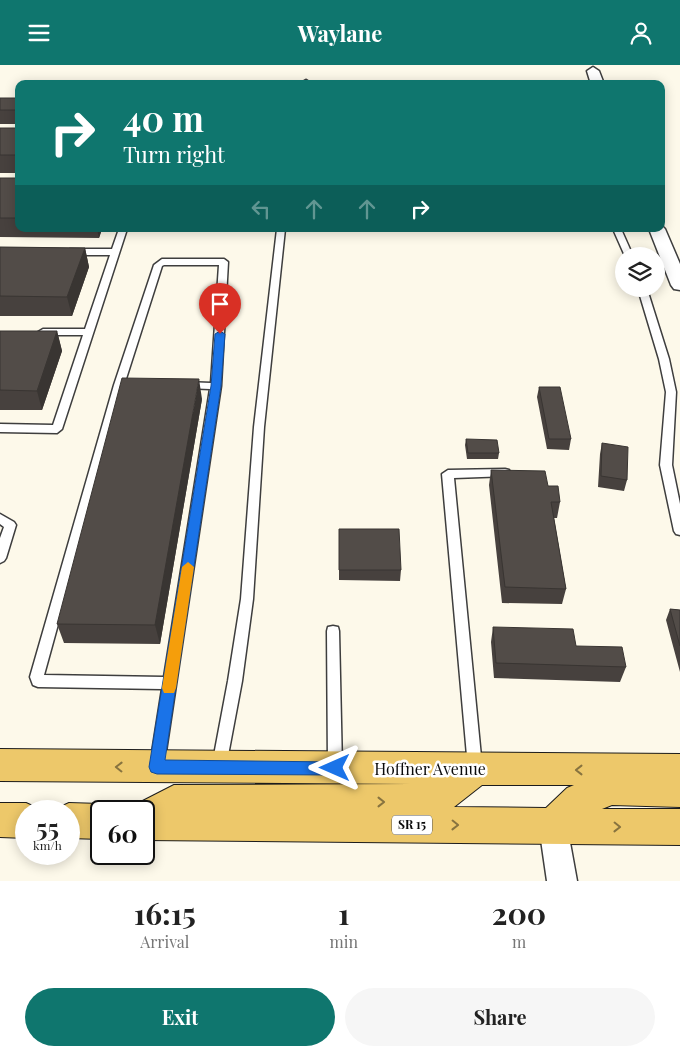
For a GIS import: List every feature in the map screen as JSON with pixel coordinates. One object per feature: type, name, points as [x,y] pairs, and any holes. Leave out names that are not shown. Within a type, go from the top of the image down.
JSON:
[{"type":"main road","name":"Hoffner Avenue","points":[[0,765],[680,770]]},
{"type":"main road","points":[[155,814],[174,803],[404,802],[438,797],[475,769]]},
{"type":"main road","points":[[553,826],[580,800],[612,788],[680,790]]},
{"type":"main road","name":"SR 15","points":[[155,820],[680,827]]},
{"type":"main road","points":[[0,821],[15,821]]},
{"type":"street","points":[[593,71],[596,80]]},
{"type":"street","points":[[658,232],[680,285]]},
{"type":"street","points":[[553,826],[562,881]]},
{"type":"lane","points":[[0,428],[57,429],[122,232]]},
{"type":"lane","points":[[218,768],[236,681],[247,599],[259,427],[281,232]]},
{"type":"lane","points":[[618,232],[625,247]]},
{"type":"lane","points":[[58,252],[116,252]]},
{"type":"lane","points":[[157,767],[216,386],[224,263],[162,262],[158,265],[38,677],[38,681],[170,683]]},
{"type":"lane","points":[[645,297],[664,359],[671,392],[666,465],[680,531]]},
{"type":"lane","points":[[30,331],[89,332]]},
{"type":"lane","points":[[177,385],[216,386]]},
{"type":"lane","points":[[475,769],[448,474],[518,473]]},
{"type":"lane","points":[[0,518],[10,525],[0,558]]},
{"type":"lane","points":[[333,631],[335,768]]},
{"type":"building","points":[[0,98],[15,98],[15,110],[0,110]]},
{"type":"building","points":[[0,128],[15,128],[15,155],[0,155]]},
{"type":"building","points":[[0,178],[15,178],[15,218],[0,218]]},
{"type":"building","points":[[0,247],[85,248],[67,297],[0,296]]},
{"type":"building","points":[[0,331],[57,331],[37,391],[0,390]]},
{"type":"building","points":[[122,378],[199,379],[155,625],[57,624]]},
{"type":"building","points":[[539,387],[560,387],[571,439],[549,439]]},
{"type":"building","points":[[466,439],[497,440],[499,453],[468,453]]},
{"type":"building","points":[[602,443],[628,447],[627,480],[601,476]]},
{"type":"building","points":[[491,470],[545,471],[548,486],[558,486],[560,502],[551,502],[566,589],[505,587]]},
{"type":"building","points":[[339,529],[399,529],[401,570],[339,570]]},
{"type":"building","points":[[670,609],[680,610],[680,646]]},
{"type":"building","points":[[493,627],[573,629],[576,646],[622,647],[626,667],[496,663]]},
{"type":"slow traffic","points":[[169,688],[188,567]]},
{"type":"route","points":[[220,334],[216,386],[157,767],[335,768]]}]
